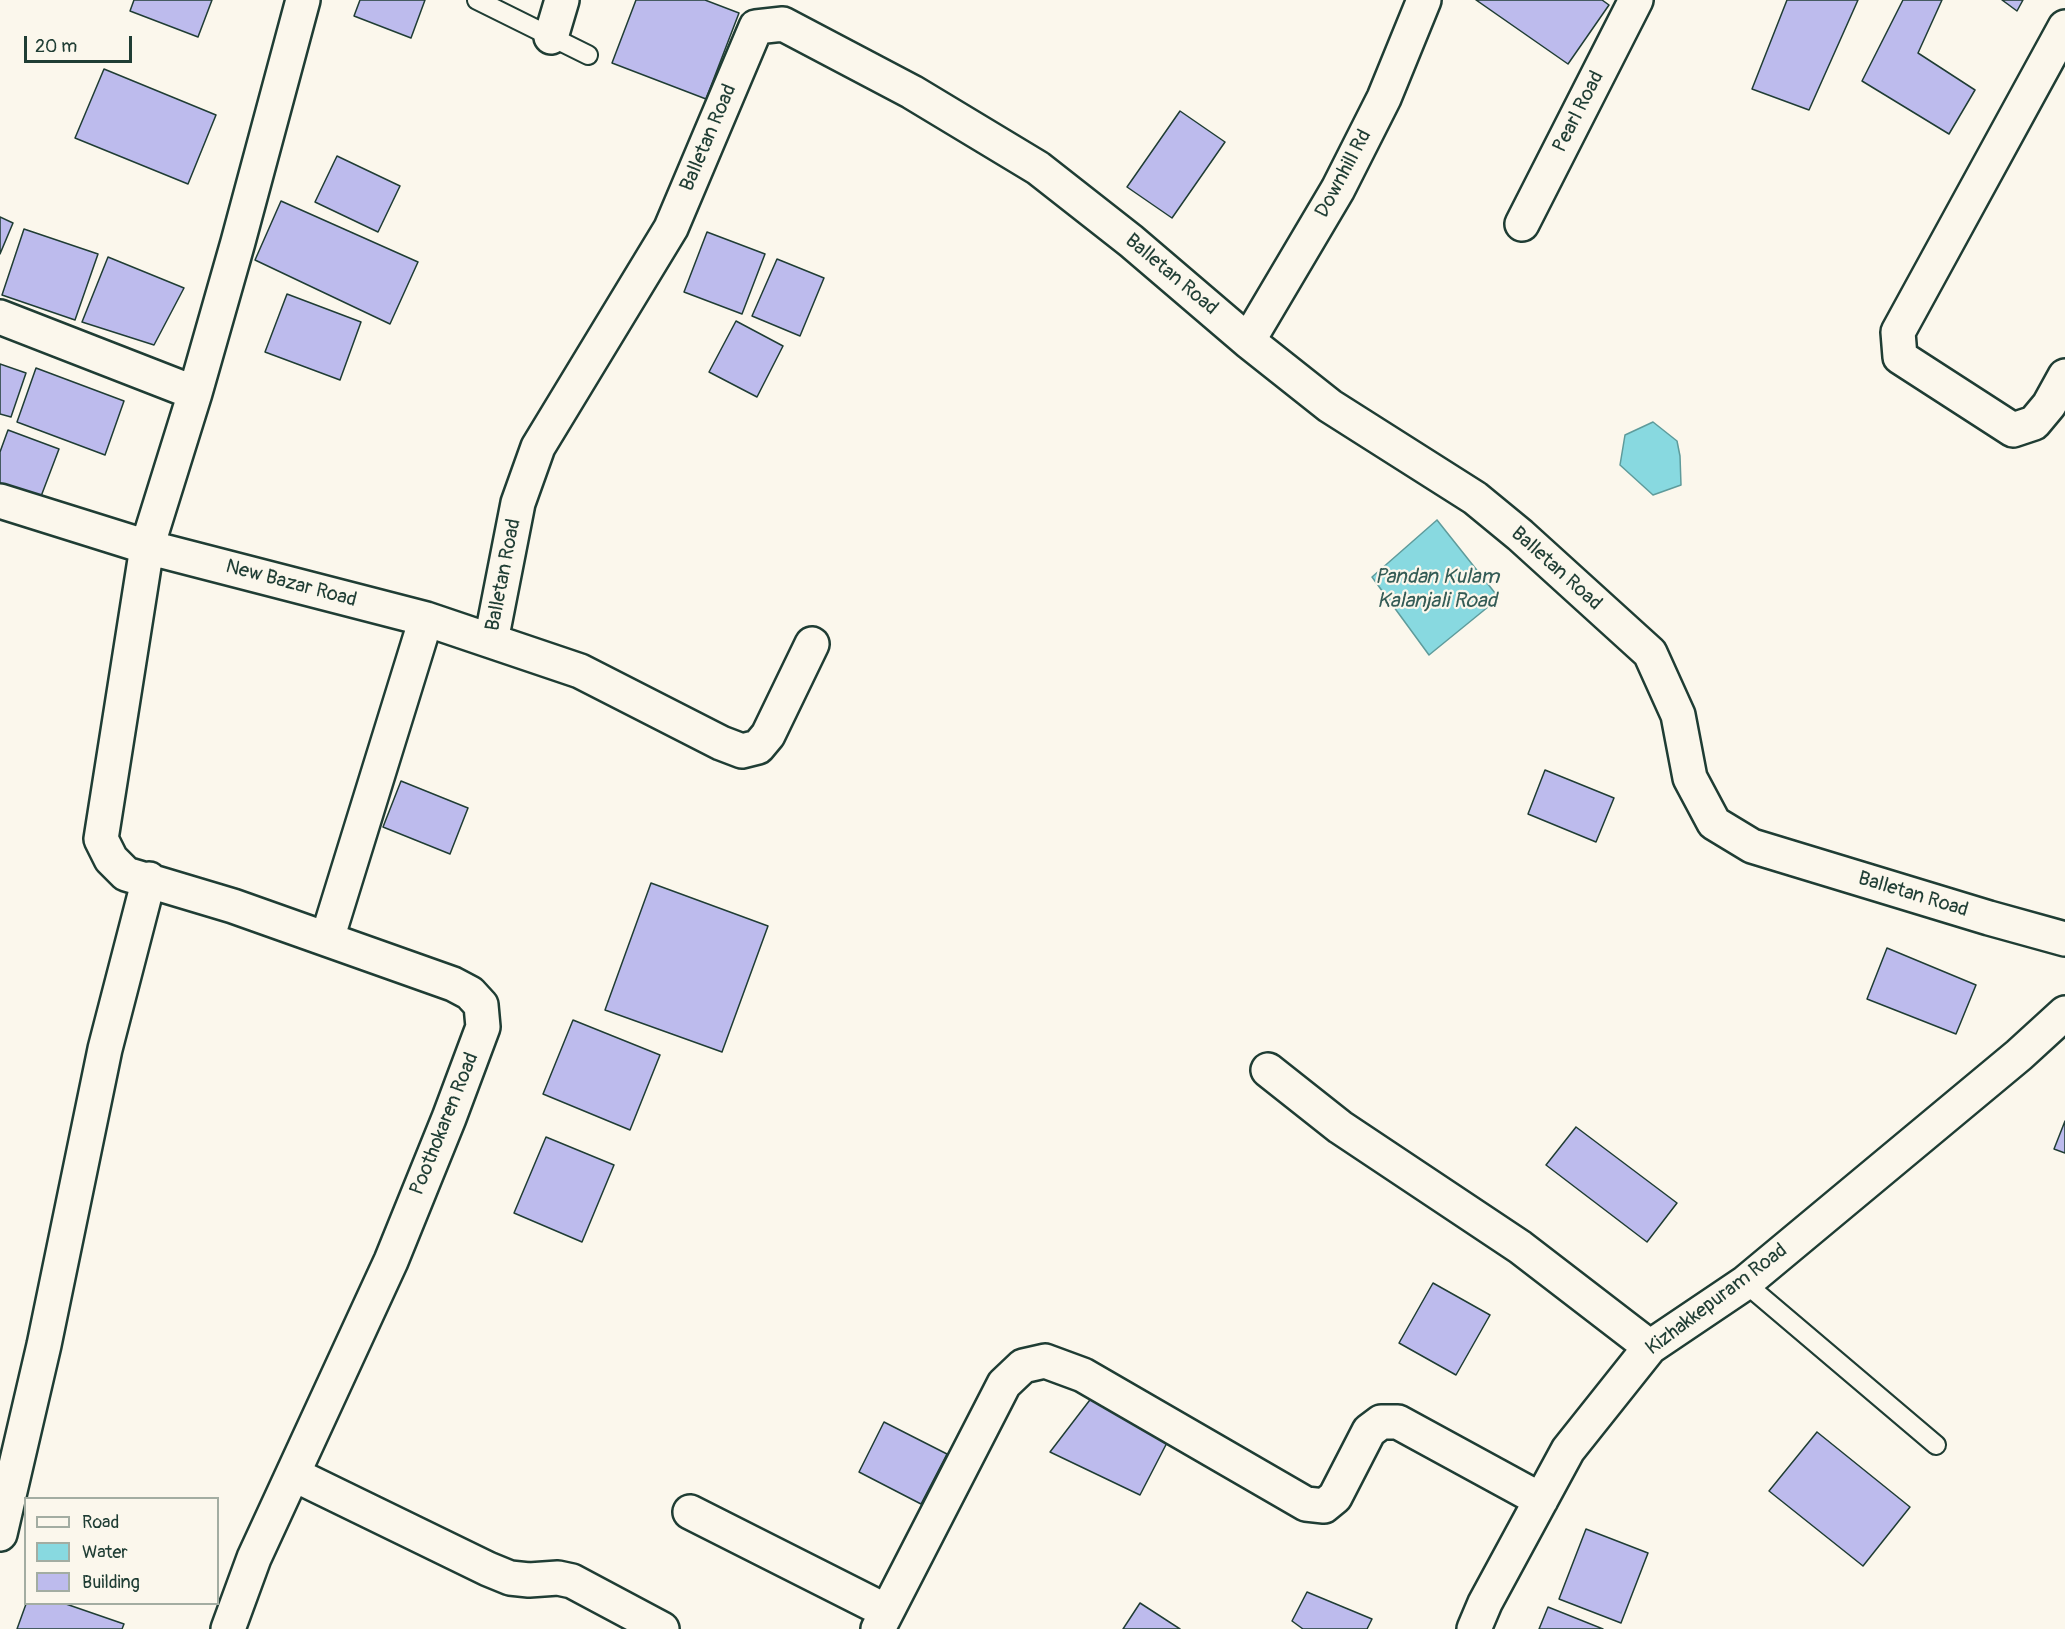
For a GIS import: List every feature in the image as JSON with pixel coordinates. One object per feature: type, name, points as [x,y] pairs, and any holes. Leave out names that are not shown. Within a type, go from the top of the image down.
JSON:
[{"type":"street","points":[[147,547],[195,393],[303,0]]},
{"type":"street","points":[[551,37],[562,0]]},
{"type":"street","name":"Downhill Rd","points":[[1248,341],[1338,189],[1384,98],[1424,0]]},
{"type":"street","name":"Pearl Road","points":[[1522,224],[1636,0]]},
{"type":"street","name":"Balletan Road","points":[[490,641],[518,503],[526,474],[538,447],[670,228],[756,27],[783,24],[912,92],[1038,168],[1131,241],[1248,341],[1330,406],[1475,498],[1520,535],[1650,653],[1677,715],[1690,778],[1714,823],[1752,846],[2065,939]]},
{"type":"street","points":[[2065,27],[1898,332],[1900,357],[2013,430],[2034,423],[2049,405],[2065,376]]},
{"type":"street","points":[[0,317],[195,393]]},
{"type":"street","name":"New Bazar Road","points":[[0,501],[147,547],[426,619],[580,671],[721,743],[742,750],[758,747],[768,735],[812,644]]},
{"type":"street","name":"Poothokaren Road","points":[[147,547],[101,838],[111,859],[126,874],[233,906],[453,984],[470,993],[481,1005],[483,1027],[390,1261],[254,1558],[228,1629]]},
{"type":"street","points":[[327,939],[426,619]]},
{"type":"street","points":[[0,1534],[44,1345],[105,1049],[149,879]]},
{"type":"street","name":"Kizhakkepuram Road","points":[[1474,1629],[1485,1603],[1568,1450],[1650,1347],[1745,1283],[2019,1055],[2065,1013]]},
{"type":"street","points":[[1268,1070],[1340,1127],[1520,1247],[1650,1347]]},
{"type":"street","points":[[690,1512],[882,1620],[1004,1384],[1023,1366],[1045,1361],[1083,1375],[1306,1504],[1324,1506],[1335,1497],[1369,1431],[1382,1422],[1398,1422],[1541,1500]]},
{"type":"street","points":[[293,1474],[488,1569],[510,1578],[529,1580],[558,1578],[572,1581],[662,1629]]},
{"type":"lane","points":[[477,0],[588,55]]},
{"type":"lane","points":[[1745,1283],[1936,1445]]},
{"type":"water","points":[[1653,422],[1677,441],[1681,485],[1653,495],[1620,465],[1625,435]]},
{"type":"water","name":"Pandan Kulam Kalanjali Road","points":[[1437,520],[1499,598],[1429,655],[1372,577]]},
{"type":"building","points":[[134,0],[212,0],[198,37],[130,11]]},
{"type":"building","points":[[360,0],[425,0],[411,38],[354,16]]},
{"type":"building","points":[[636,0],[705,0],[739,13],[706,99],[612,63]]},
{"type":"building","points":[[1476,0],[1602,0],[1609,5],[1568,64]]},
{"type":"building","points":[[1787,0],[1858,0],[1809,110],[1752,89]]},
{"type":"building","points":[[1903,0],[1942,0],[1918,53],[1975,90],[1949,134],[1862,81]]},
{"type":"building","points":[[2002,0],[2023,0],[2017,11]]},
{"type":"building","points":[[104,69],[216,115],[188,184],[75,138]]},
{"type":"building","points":[[1180,111],[1225,142],[1172,218],[1127,187]]},
{"type":"building","points":[[337,156],[400,186],[378,232],[315,202]]},
{"type":"building","points":[[281,201],[418,262],[390,324],[255,260]]},
{"type":"building","points":[[0,217],[13,223],[0,254]]},
{"type":"building","points":[[24,229],[98,254],[75,320],[2,295]]},
{"type":"building","points":[[707,232],[765,254],[742,314],[684,292]]},
{"type":"building","points":[[108,257],[184,288],[154,345],[82,322]]},
{"type":"building","points":[[777,259],[824,278],[800,336],[752,316]]},
{"type":"building","points":[[287,294],[361,322],[340,380],[265,352]]},
{"type":"building","points":[[736,321],[783,346],[757,397],[709,372]]},
{"type":"building","points":[[0,364],[26,373],[11,417],[0,414]]},
{"type":"building","points":[[36,368],[124,401],[105,455],[17,422]]},
{"type":"building","points":[[8,430],[59,449],[40,499],[0,484],[0,452]]},
{"type":"building","points":[[1545,770],[1614,798],[1596,842],[1528,814]]},
{"type":"building","points":[[401,781],[468,808],[450,854],[383,827]]},
{"type":"building","points":[[651,883],[768,926],[722,1052],[605,1010]]},
{"type":"building","points":[[1887,948],[1976,985],[1956,1034],[1867,999]]},
{"type":"building","points":[[573,1020],[660,1055],[630,1130],[543,1094]]},
{"type":"building","points":[[2065,1121],[2065,1153],[2054,1149]]},
{"type":"building","points":[[1576,1127],[1677,1203],[1647,1242],[1546,1165]]},
{"type":"building","points":[[546,1137],[614,1165],[582,1242],[514,1213]]},
{"type":"building","points":[[1433,1283],[1490,1315],[1456,1375],[1399,1343]]},
{"type":"building","points":[[1096,1392],[1171,1435],[1140,1495],[1050,1452]]},
{"type":"building","points":[[884,1422],[947,1454],[921,1504],[859,1472]]},
{"type":"building","points":[[1817,1432],[1910,1507],[1863,1566],[1769,1491]]},
{"type":"building","points":[[1586,1529],[1648,1553],[1621,1623],[1559,1599]]},
{"type":"building","points":[[1307,1592],[1372,1619],[1367,1629],[1303,1629],[1292,1621]]},
{"type":"building","points":[[1140,1603],[1180,1629],[1123,1629]]},
{"type":"building","points":[[26,1605],[69,1605],[124,1624],[122,1629],[17,1629]]},
{"type":"building","points":[[1548,1607],[1603,1629],[1539,1629]]}]
